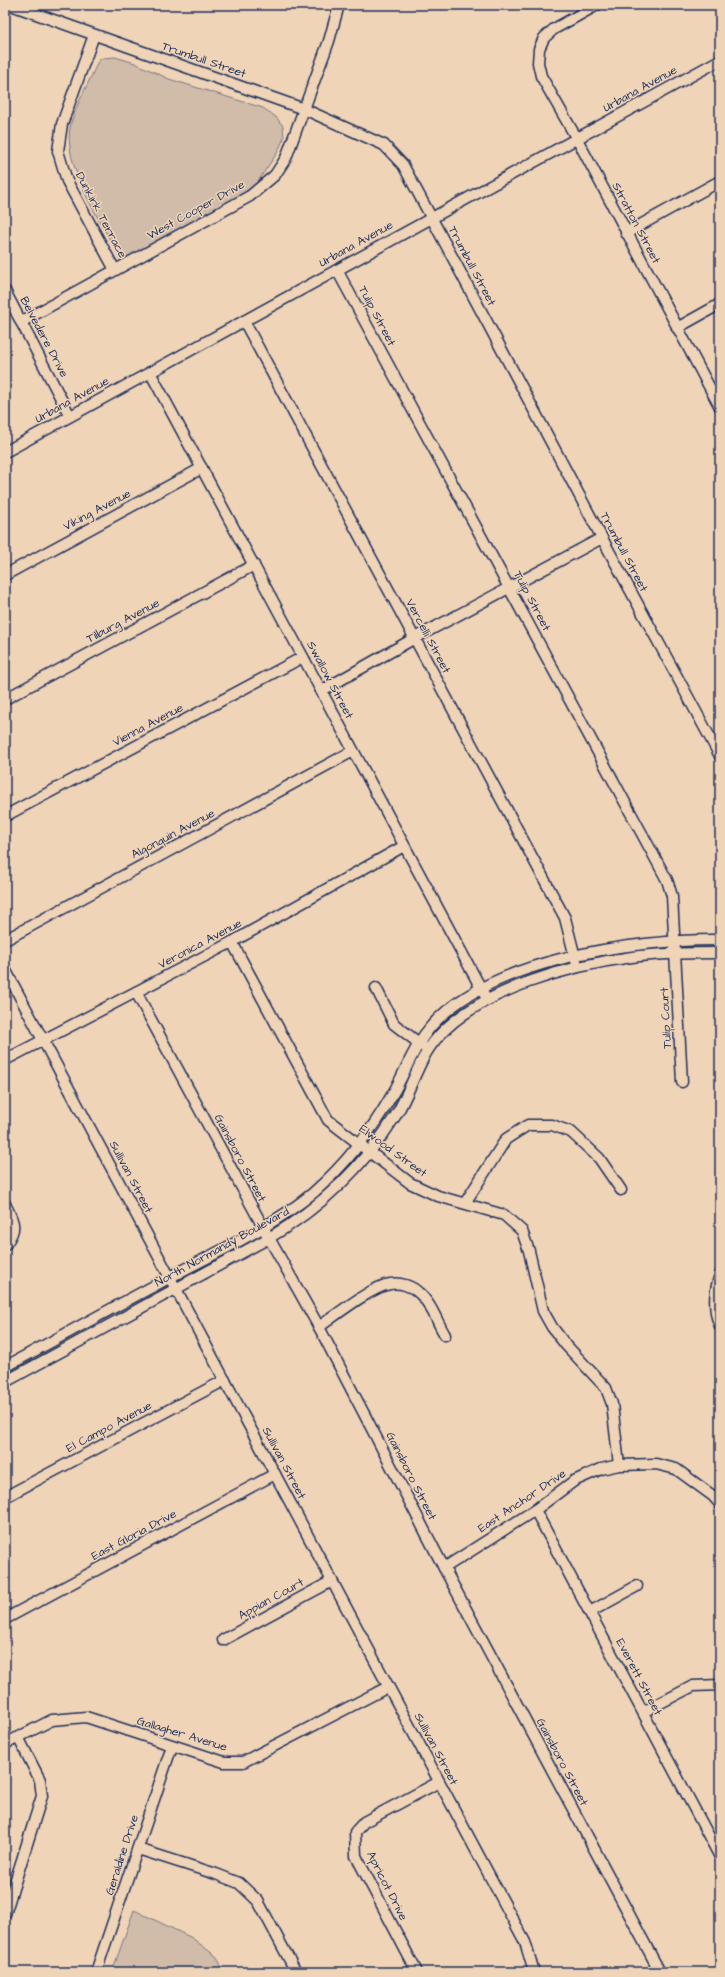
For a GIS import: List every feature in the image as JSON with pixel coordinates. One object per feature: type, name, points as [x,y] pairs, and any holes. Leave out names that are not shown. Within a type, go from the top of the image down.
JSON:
[{"type":"street","name":"Trumbull Street","points":[[11,5],[304,109],[384,145],[403,165],[720,756]]},
{"type":"street","name":"West Cooper Drive","points":[[21,322],[250,196],[275,175],[286,158],[329,41],[339,5]]},
{"type":"street","name":"Stratton Street","points":[[597,5],[554,29],[544,38],[539,49],[538,63],[541,76],[578,139],[626,233],[720,407]]},
{"type":"street","name":"Dunkirk Terrace","points":[[94,35],[62,124],[58,151],[68,181],[116,270]]},
{"type":"street","name":"Urbana Avenue","points":[[5,452],[431,217],[578,139],[720,60]]},
{"type":"street","points":[[626,233],[720,181]]},
{"type":"street","name":"Tulip Street","points":[[337,270],[667,880],[672,896],[675,953]]},
{"type":"street","name":"Belvedere Drive","points":[[5,292],[70,416]]},
{"type":"street","points":[[677,328],[720,304]]},
{"type":"street","name":"Vercelli Street","points":[[244,321],[565,918],[578,967]]},
{"type":"street","name":"Swallow Street","points":[[150,372],[487,1000]]},
{"type":"street","name":"Viking Avenue","points":[[5,575],[202,468]]},
{"type":"street","points":[[321,691],[415,638],[602,538]]},
{"type":"street","name":"Tilburg Avenue","points":[[5,699],[254,565]]},
{"type":"street","name":"Vienna Avenue","points":[[5,816],[303,657]]},
{"type":"street","name":"Algonquin Avenue","points":[[5,940],[353,751]]},
{"type":"street","name":"Veronica Avenue","points":[[5,1060],[232,942],[404,846]]},
{"type":"street","name":"North Normandy Boulevard","points":[[5,1367],[263,1227],[312,1193],[360,1144],[384,1110],[419,1044],[433,1024],[461,1000],[481,988],[528,969],[575,955],[637,943],[674,940],[720,940]]},
{"type":"street","name":"Elwood Street","points":[[232,942],[328,1120],[410,1183],[438,1196],[504,1215],[522,1231],[529,1251],[543,1311],[552,1327],[565,1344],[606,1388],[612,1404],[619,1465]]},
{"type":"street","name":"North Normandy Boulevard","points":[[5,1382],[269,1238],[299,1219],[326,1198],[370,1152],[396,1116],[428,1050],[436,1039],[454,1022],[487,1000],[526,984],[578,967],[632,957],[675,953],[720,953]]},
{"type":"street","name":"Tulip Court","points":[[675,953],[682,1082]]},
{"type":"street","name":"Sullivan Street","points":[[5,969],[525,1942],[534,1972]]},
{"type":"street","points":[[376,988],[394,1024],[428,1050]]},
{"type":"street","name":"Gainsboro Street","points":[[136,992],[269,1238],[319,1326],[444,1568],[660,1972]]},
{"type":"street","points":[[465,1203],[506,1139],[528,1125],[552,1125],[571,1132],[599,1158],[621,1190]]},
{"type":"street","points":[[5,1204],[14,1223],[12,1236],[5,1245]]},
{"type":"street","points":[[720,1275],[716,1285],[715,1316],[720,1326]]},
{"type":"street","points":[[319,1326],[373,1291],[390,1284],[402,1284],[419,1292],[426,1300],[445,1335]]},
{"type":"street","name":"El Campo Avenue","points":[[5,1497],[225,1380]]},
{"type":"street","name":"East Anchor Drive","points":[[444,1568],[534,1510],[574,1481],[601,1469],[619,1465],[656,1464],[676,1469],[713,1496],[720,1504]]},
{"type":"street","name":"East Gloria Drive","points":[[5,1619],[275,1474]]},
{"type":"street","name":"Everett Street","points":[[534,1510],[720,1857]]},
{"type":"street","name":"Appian Court","points":[[223,1640],[332,1581]]},
{"type":"street","points":[[590,1612],[636,1586]]},
{"type":"street","points":[[643,1712],[693,1686],[720,1685]]},
{"type":"street","name":"Gallagher Avenue","points":[[5,1744],[52,1720],[86,1718],[224,1762],[242,1762],[388,1687]]},
{"type":"street","points":[[5,1914],[42,1796],[40,1780],[18,1737]]},
{"type":"street","name":"Geraldine Drive","points":[[96,1972],[172,1746]]},
{"type":"street","name":"Apricot Drive","points":[[417,1972],[356,1856],[355,1832],[364,1822],[439,1782]]},
{"type":"street","points":[[138,1849],[239,1883],[258,1901],[296,1972]]},
{"type":"shaded area","points":[[115,57],[135,63],[169,79],[263,108],[276,117],[283,126],[284,138],[277,153],[256,184],[230,203],[134,256],[120,258],[94,210],[77,174],[71,156],[69,139],[71,123],[80,99],[98,61],[103,58]]},
{"type":"shaded area","points":[[134,1910],[192,1938],[217,1957],[224,1972],[112,1972]]}]
